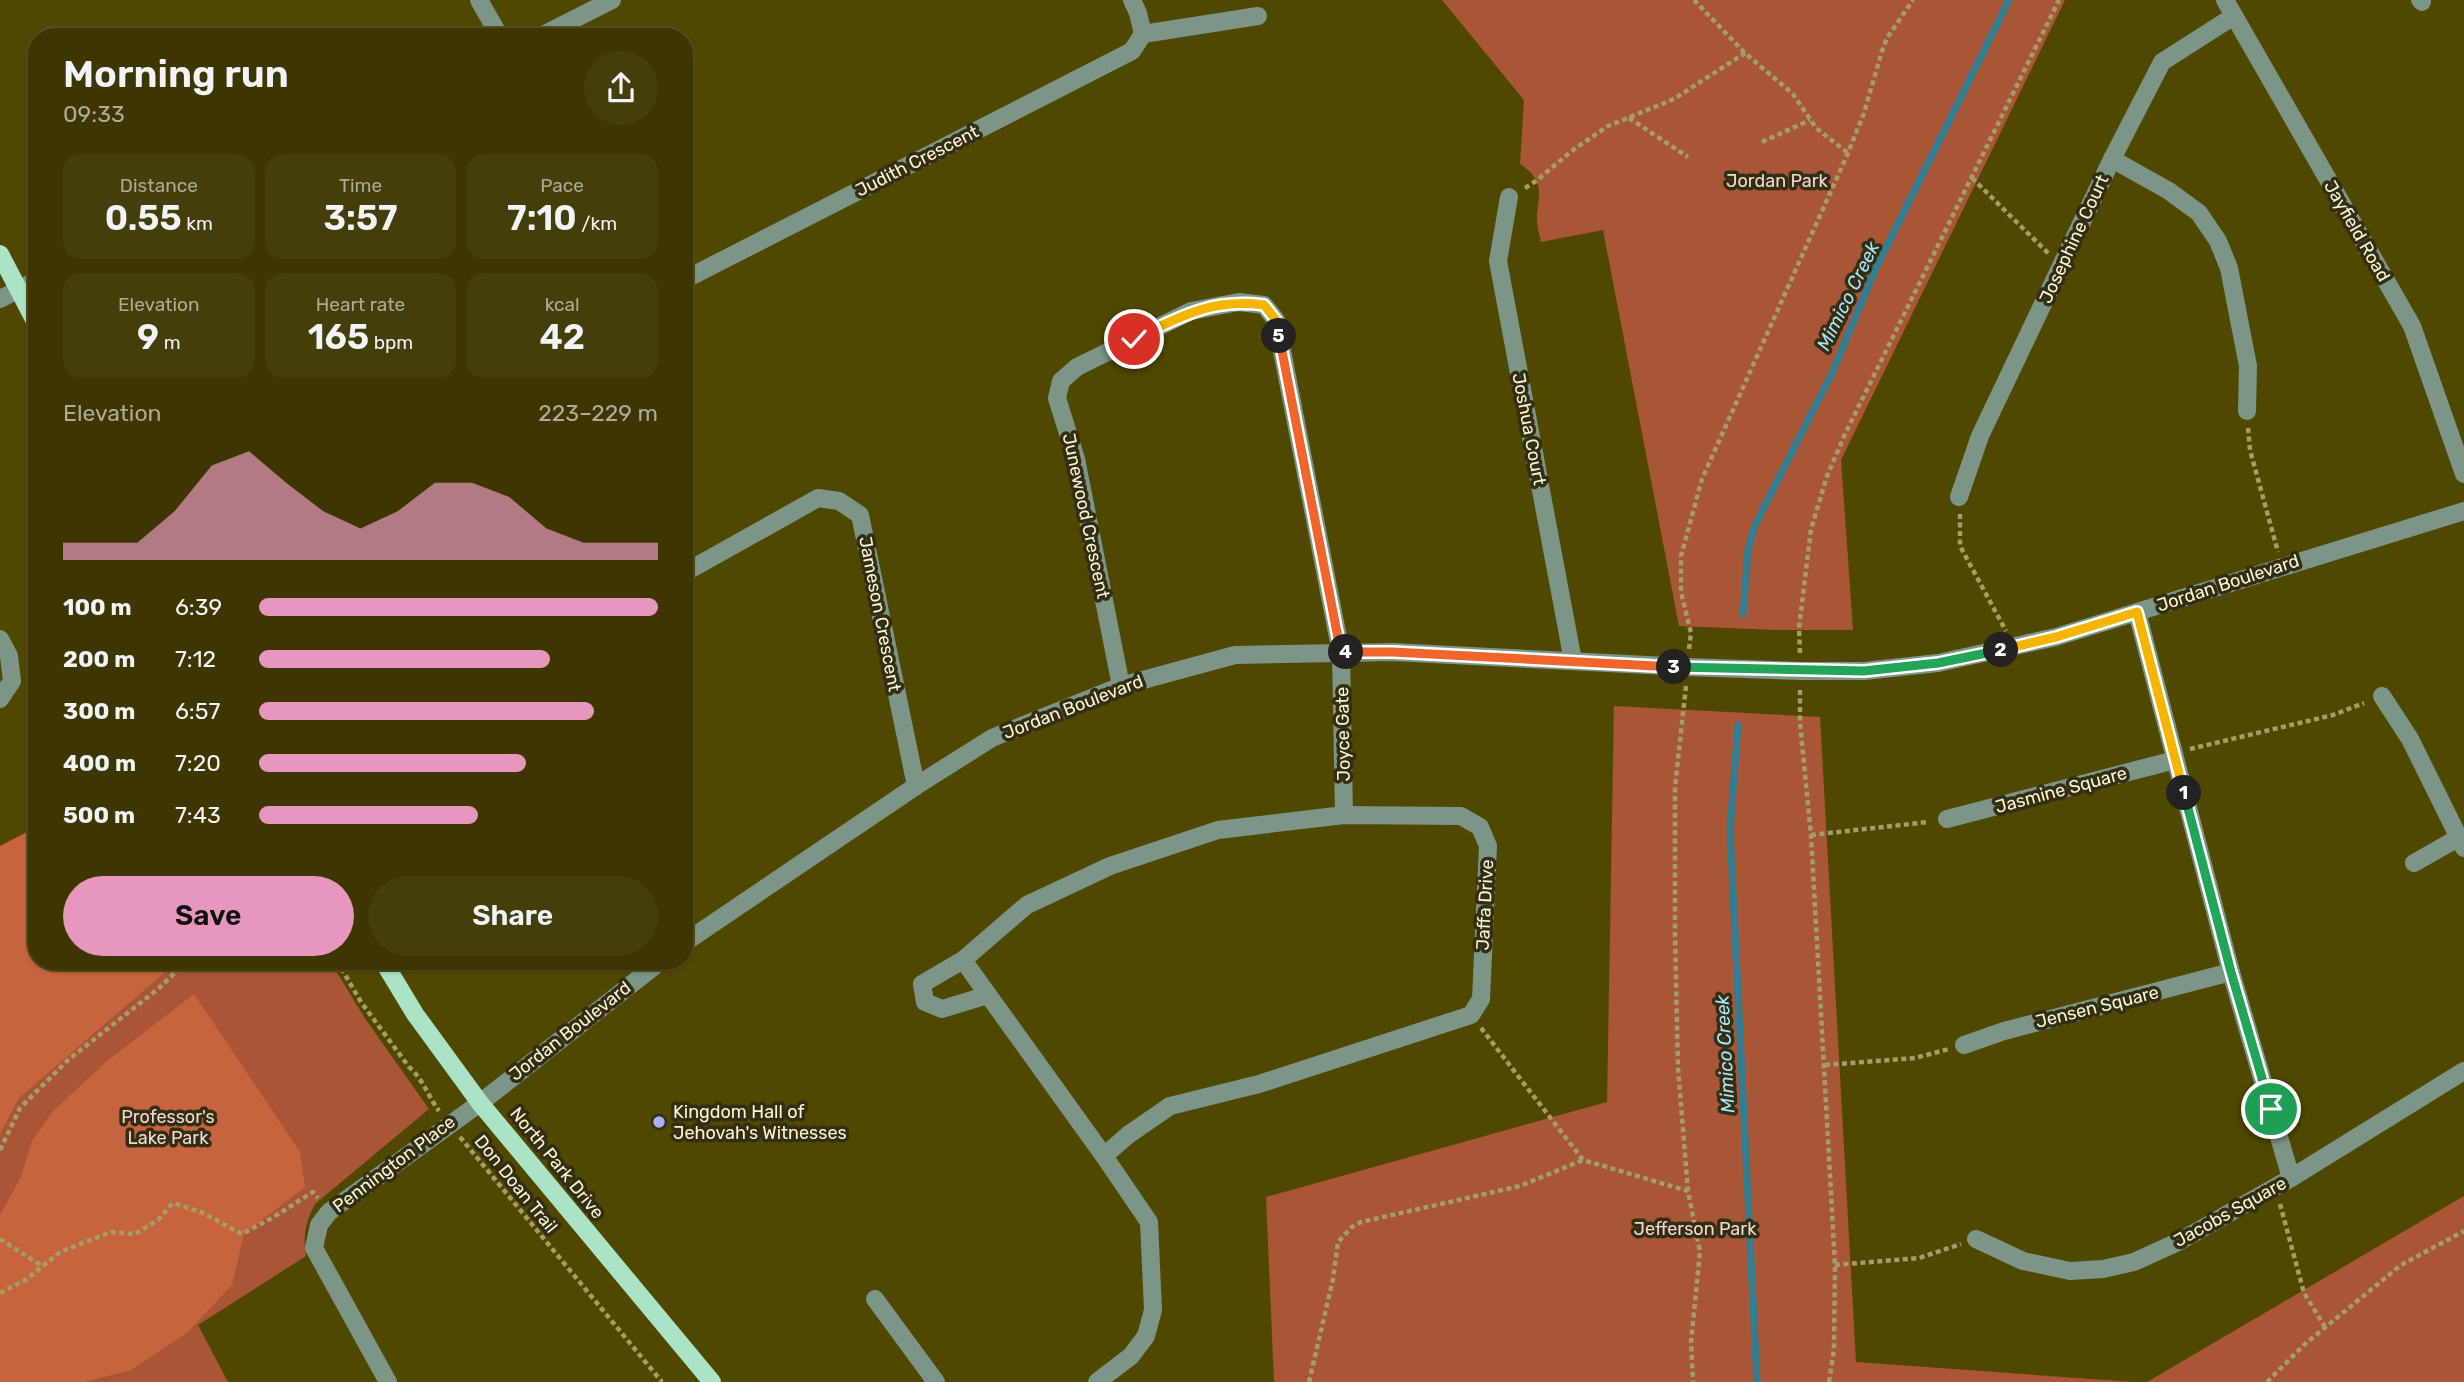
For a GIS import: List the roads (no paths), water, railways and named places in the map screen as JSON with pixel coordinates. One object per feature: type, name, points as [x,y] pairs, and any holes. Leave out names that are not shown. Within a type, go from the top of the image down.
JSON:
[{"type":"main road","points":[[0,254],[28,309]]},
{"type":"main road","name":"North Park Drive","points":[[388,970],[415,1014],[480,1102],[712,1382]]},
{"type":"street","points":[[479,0],[495,28]]},
{"type":"street","points":[[557,28],[612,0]]},
{"type":"street","points":[[1132,0],[1143,34],[1258,16]]},
{"type":"street","name":"Josephine Court","points":[[1959,497],[1980,436],[2112,159],[2162,62],[2229,8]]},
{"type":"street","name":"Jayfield Road","points":[[2229,8],[2412,326],[2464,474]]},
{"type":"street","name":"Judith Crescent","points":[[693,275],[1132,51],[1143,34]]},
{"type":"street","points":[[2112,159],[2169,191],[2199,213],[2218,242],[2229,268],[2248,366],[2247,411]]},
{"type":"street","name":"Joshua Court","points":[[1509,197],[1497,261],[1573,661]]},
{"type":"street","points":[[0,299],[28,285]]},
{"type":"street","name":"Junewood Crescent","points":[[1121,686],[1076,459],[1057,398],[1061,381],[1077,367],[1191,312],[1239,302],[1264,305],[1276,320],[1341,653]]},
{"type":"street","name":"Jameson Crescent","points":[[693,568],[818,498],[839,501],[860,515],[916,786]]},
{"type":"street","name":"Jordan Boulevard","points":[[693,937],[916,786],[992,738],[1121,686],[1235,655],[1393,652],[1740,670],[1864,671],[1938,663],[2015,647],[2137,612],[2464,511]]},
{"type":"street","points":[[2137,612],[2231,972],[2291,1178]]},
{"type":"street","points":[[0,639],[9,656],[12,681],[0,699]]},
{"type":"street","name":"Joyce Gate","points":[[1341,653],[1344,815]]},
{"type":"street","points":[[2382,696],[2410,739],[2461,843],[2414,863]]},
{"type":"street","name":"Jasmine Square","points":[[1947,819],[2175,760]]},
{"type":"street","name":"Jaffa Drive","points":[[988,995],[942,1009],[925,1002],[922,984],[962,960],[1027,905],[1110,866],[1217,830],[1344,815],[1461,816],[1480,827],[1488,846],[1481,999],[1471,1015],[1259,1084],[1170,1106],[1128,1135],[1104,1156]]},
{"type":"street","points":[[962,960],[1149,1222],[1153,1310],[1146,1336],[1131,1356],[1097,1382]]},
{"type":"street","name":"Jordan Boulevard","points":[[480,1102],[649,970]]},
{"type":"street","name":"Jensen Square","points":[[1964,1045],[2004,1031],[2231,972]]},
{"type":"street","name":"Jacobs Square","points":[[1976,1239],[2023,1261],[2070,1271],[2104,1269],[2134,1262],[2180,1241],[2291,1178],[2464,1071]]},
{"type":"street","name":"Pennington Place","points":[[387,1382],[314,1248],[319,1225],[329,1212],[480,1102]]},
{"type":"street","points":[[875,1299],[936,1382]]},
{"type":"waterway","name":"Mimico Creek","points":[[1743,614],[1748,550],[1755,525],[1832,373],[1876,268],[2009,0]]},
{"type":"waterway","name":"Mimico Creek","points":[[1738,725],[1730,831],[1757,1382]]},
{"type":"place","name":"Kingdom Hall of Jehovah's Witnesses","points":[[659,1122]]},
{"type":"park label","name":"Jordan Park","points":[[1777,181]]},
{"type":"park label","name":"Professor's Lake Park","points":[[168,1127]]},
{"type":"park label","name":"Jefferson Park","points":[[1695,1229]]}]
